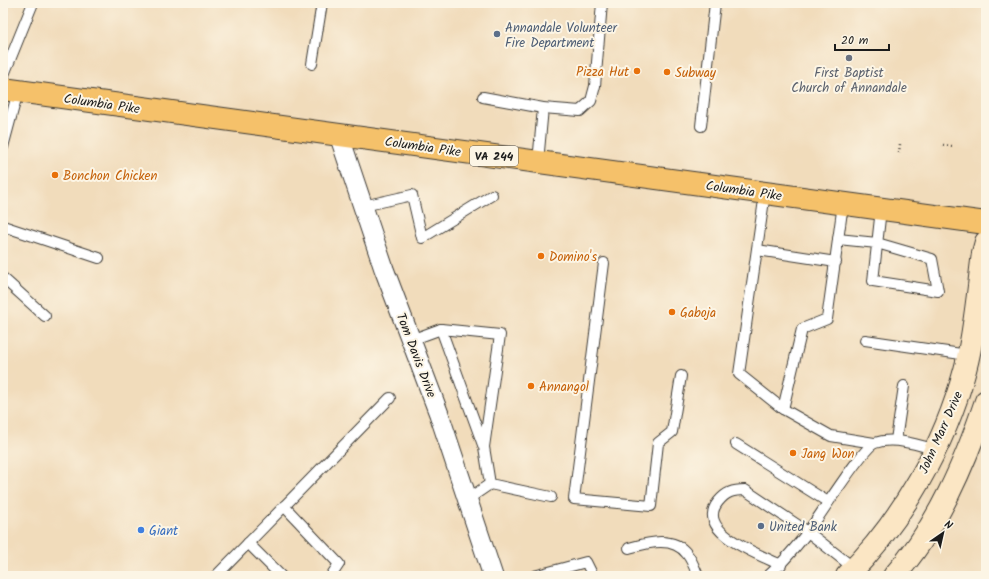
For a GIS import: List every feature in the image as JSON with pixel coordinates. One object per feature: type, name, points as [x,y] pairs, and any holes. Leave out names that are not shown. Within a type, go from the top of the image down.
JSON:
[{"type":"main road","name":"Columbia Pike","points":[[8,86],[339,135],[986,223]]},
{"type":"street","name":"Tom Davis Drive","points":[[339,135],[363,206],[439,414],[494,576]]},
{"type":"street","name":"John Marr Drive","points":[[854,573],[912,494],[956,402],[968,355],[983,253],[986,242]]},
{"type":"street","points":[[894,576],[932,524],[950,491],[975,432],[986,401]]},
{"type":"lane","points":[[3,147],[6,126],[8,86],[32,3]]},
{"type":"lane","points":[[312,64],[322,3]]},
{"type":"lane","points":[[483,97],[543,108],[580,111],[590,102],[595,86],[602,3]]},
{"type":"lane","points":[[701,126],[715,3]]},
{"type":"lane","points":[[538,162],[543,108]]},
{"type":"lane","points":[[765,193],[739,374],[783,410],[831,436],[874,443],[896,440],[935,448]]},
{"type":"lane","points":[[363,206],[412,195],[422,238],[492,195]]},
{"type":"lane","points":[[783,410],[802,329],[827,319],[843,204]]},
{"type":"lane","points":[[838,239],[877,243],[932,259],[938,291],[873,281],[877,243],[880,209]]},
{"type":"lane","points":[[3,226],[100,258]]},
{"type":"lane","points":[[757,250],[836,262]]},
{"type":"lane","points":[[604,264],[574,499],[651,506],[658,443],[672,432],[682,376]]},
{"type":"lane","points":[[3,278],[45,316]]},
{"type":"lane","points":[[412,340],[441,329],[500,335],[484,447]]},
{"type":"lane","points":[[441,329],[484,447],[490,484]]},
{"type":"lane","points":[[865,340],[968,355]]},
{"type":"lane","points":[[896,440],[904,386]]},
{"type":"lane","points":[[219,575],[248,543],[390,398]]},
{"type":"lane","points":[[768,576],[781,565],[808,532],[860,456],[874,443]]},
{"type":"lane","points":[[736,444],[828,502]]},
{"type":"lane","points":[[468,499],[490,484],[551,498]]},
{"type":"lane","points":[[781,565],[721,533],[713,520],[715,507],[723,496],[734,490],[745,490],[808,532],[854,573]]},
{"type":"lane","points":[[284,506],[339,564],[331,576]]},
{"type":"lane","points":[[629,548],[655,542],[674,544],[687,553],[698,576]]},
{"type":"lane","points":[[248,543],[281,576]]},
{"type":"lane","points":[[534,576],[586,562],[593,576]]},
{"type":"path","points":[[899,153],[900,144]]},
{"type":"path","points":[[943,145],[952,146]]},
{"type":"place","name":"Annandale Volunteer Fire Department","points":[[497,34]]},
{"type":"place","name":"First Baptist Church of Annandale","points":[[849,58]]},
{"type":"place","name":"Pizza Hut","points":[[637,71]]},
{"type":"place","name":"Subway","points":[[667,72]]},
{"type":"place","name":"Bonchon Chicken","points":[[55,175]]},
{"type":"place","name":"Domino's","points":[[541,256]]},
{"type":"place","name":"Gaboja","points":[[672,312]]},
{"type":"place","name":"Annangol","points":[[531,386]]},
{"type":"place","name":"Jang Won","points":[[793,453]]},
{"type":"place","name":"United Bank","points":[[761,526]]},
{"type":"place","name":"Giant","points":[[141,530]]}]
